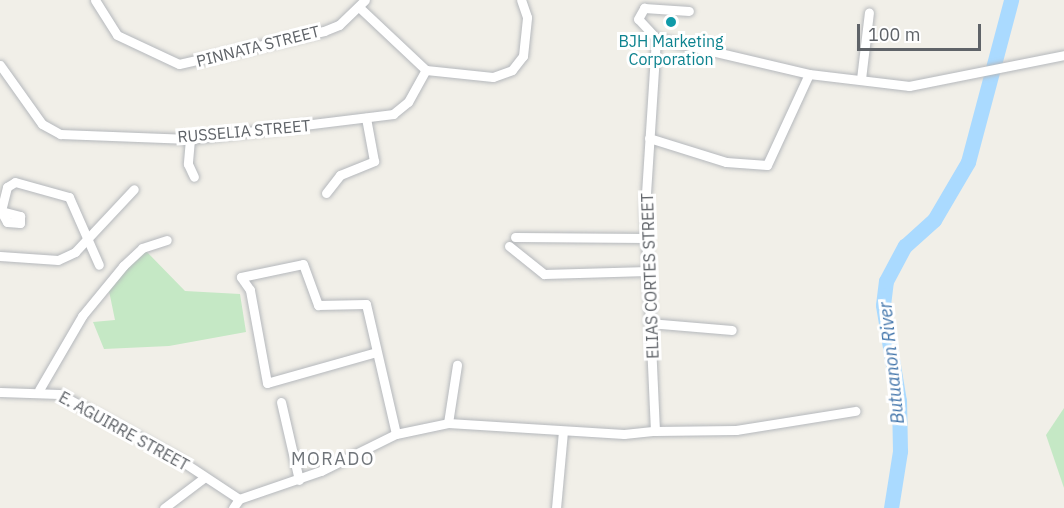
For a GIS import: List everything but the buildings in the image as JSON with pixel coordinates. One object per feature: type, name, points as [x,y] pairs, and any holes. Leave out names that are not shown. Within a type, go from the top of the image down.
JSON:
[{"type":"street","name":"PINNATA STREET","points":[[95,0],[117,35],[179,64],[324,31],[363,4]]},
{"type":"street","points":[[363,4],[426,70],[481,77],[512,70],[523,56],[527,17],[521,0]]},
{"type":"street","points":[[688,11],[644,9],[638,19],[656,38],[809,74],[909,86],[963,78],[1064,55]]},
{"type":"street","points":[[861,79],[869,12]]},
{"type":"street","name":"ELIAS CORTES STREET","points":[[655,430],[646,238],[656,38]]},
{"type":"street","name":"RUSSELIA STREET","points":[[0,65],[42,124],[60,134],[190,139],[366,118],[402,110],[426,70]]},
{"type":"street","points":[[650,138],[726,162],[767,165],[809,74]]},
{"type":"street","points":[[326,193],[340,175],[374,161],[366,118]]},
{"type":"street","points":[[190,139],[188,164],[194,177]]},
{"type":"street","points":[[1,211],[7,187],[15,182],[69,197],[99,265]]},
{"type":"street","points":[[0,256],[58,260],[89,241],[134,189]]},
{"type":"street","points":[[515,237],[646,238]]},
{"type":"street","points":[[39,390],[82,316],[123,266],[142,248],[167,240]]},
{"type":"street","points":[[509,246],[544,274],[648,272]]},
{"type":"street","points":[[374,353],[267,383],[250,290],[241,277],[303,264],[318,305],[366,304],[374,353],[396,434]]},
{"type":"street","points":[[649,323],[732,330]]},
{"type":"street","points":[[448,423],[458,365]]},
{"type":"street","name":"E. AGUIRRE STREET","points":[[0,392],[39,390],[59,394],[205,477],[239,499]]},
{"type":"street","points":[[281,402],[299,480]]},
{"type":"street","points":[[233,508],[239,499],[299,480],[396,434],[448,423],[563,430],[736,430],[855,411]]},
{"type":"street","points":[[556,508],[563,430]]},
{"type":"street","points":[[164,508],[205,477]]},
{"type":"green space","points":[[146,251],[185,291],[240,294],[246,332],[169,346],[104,349],[93,322],[115,320],[108,286]]},
{"type":"green space","points":[[1064,408],[1064,488],[1046,435]]},
{"type":"waterway","name":"Butuanon River","points":[[891,508],[900,451],[899,401],[883,305],[886,281],[905,246],[934,220],[968,162],[1011,0]]},
{"type":"place","name":"BJH Marketing Corporation","points":[[671,22]]},
{"type":"district","name":"MORADO","points":[[333,459]]}]
